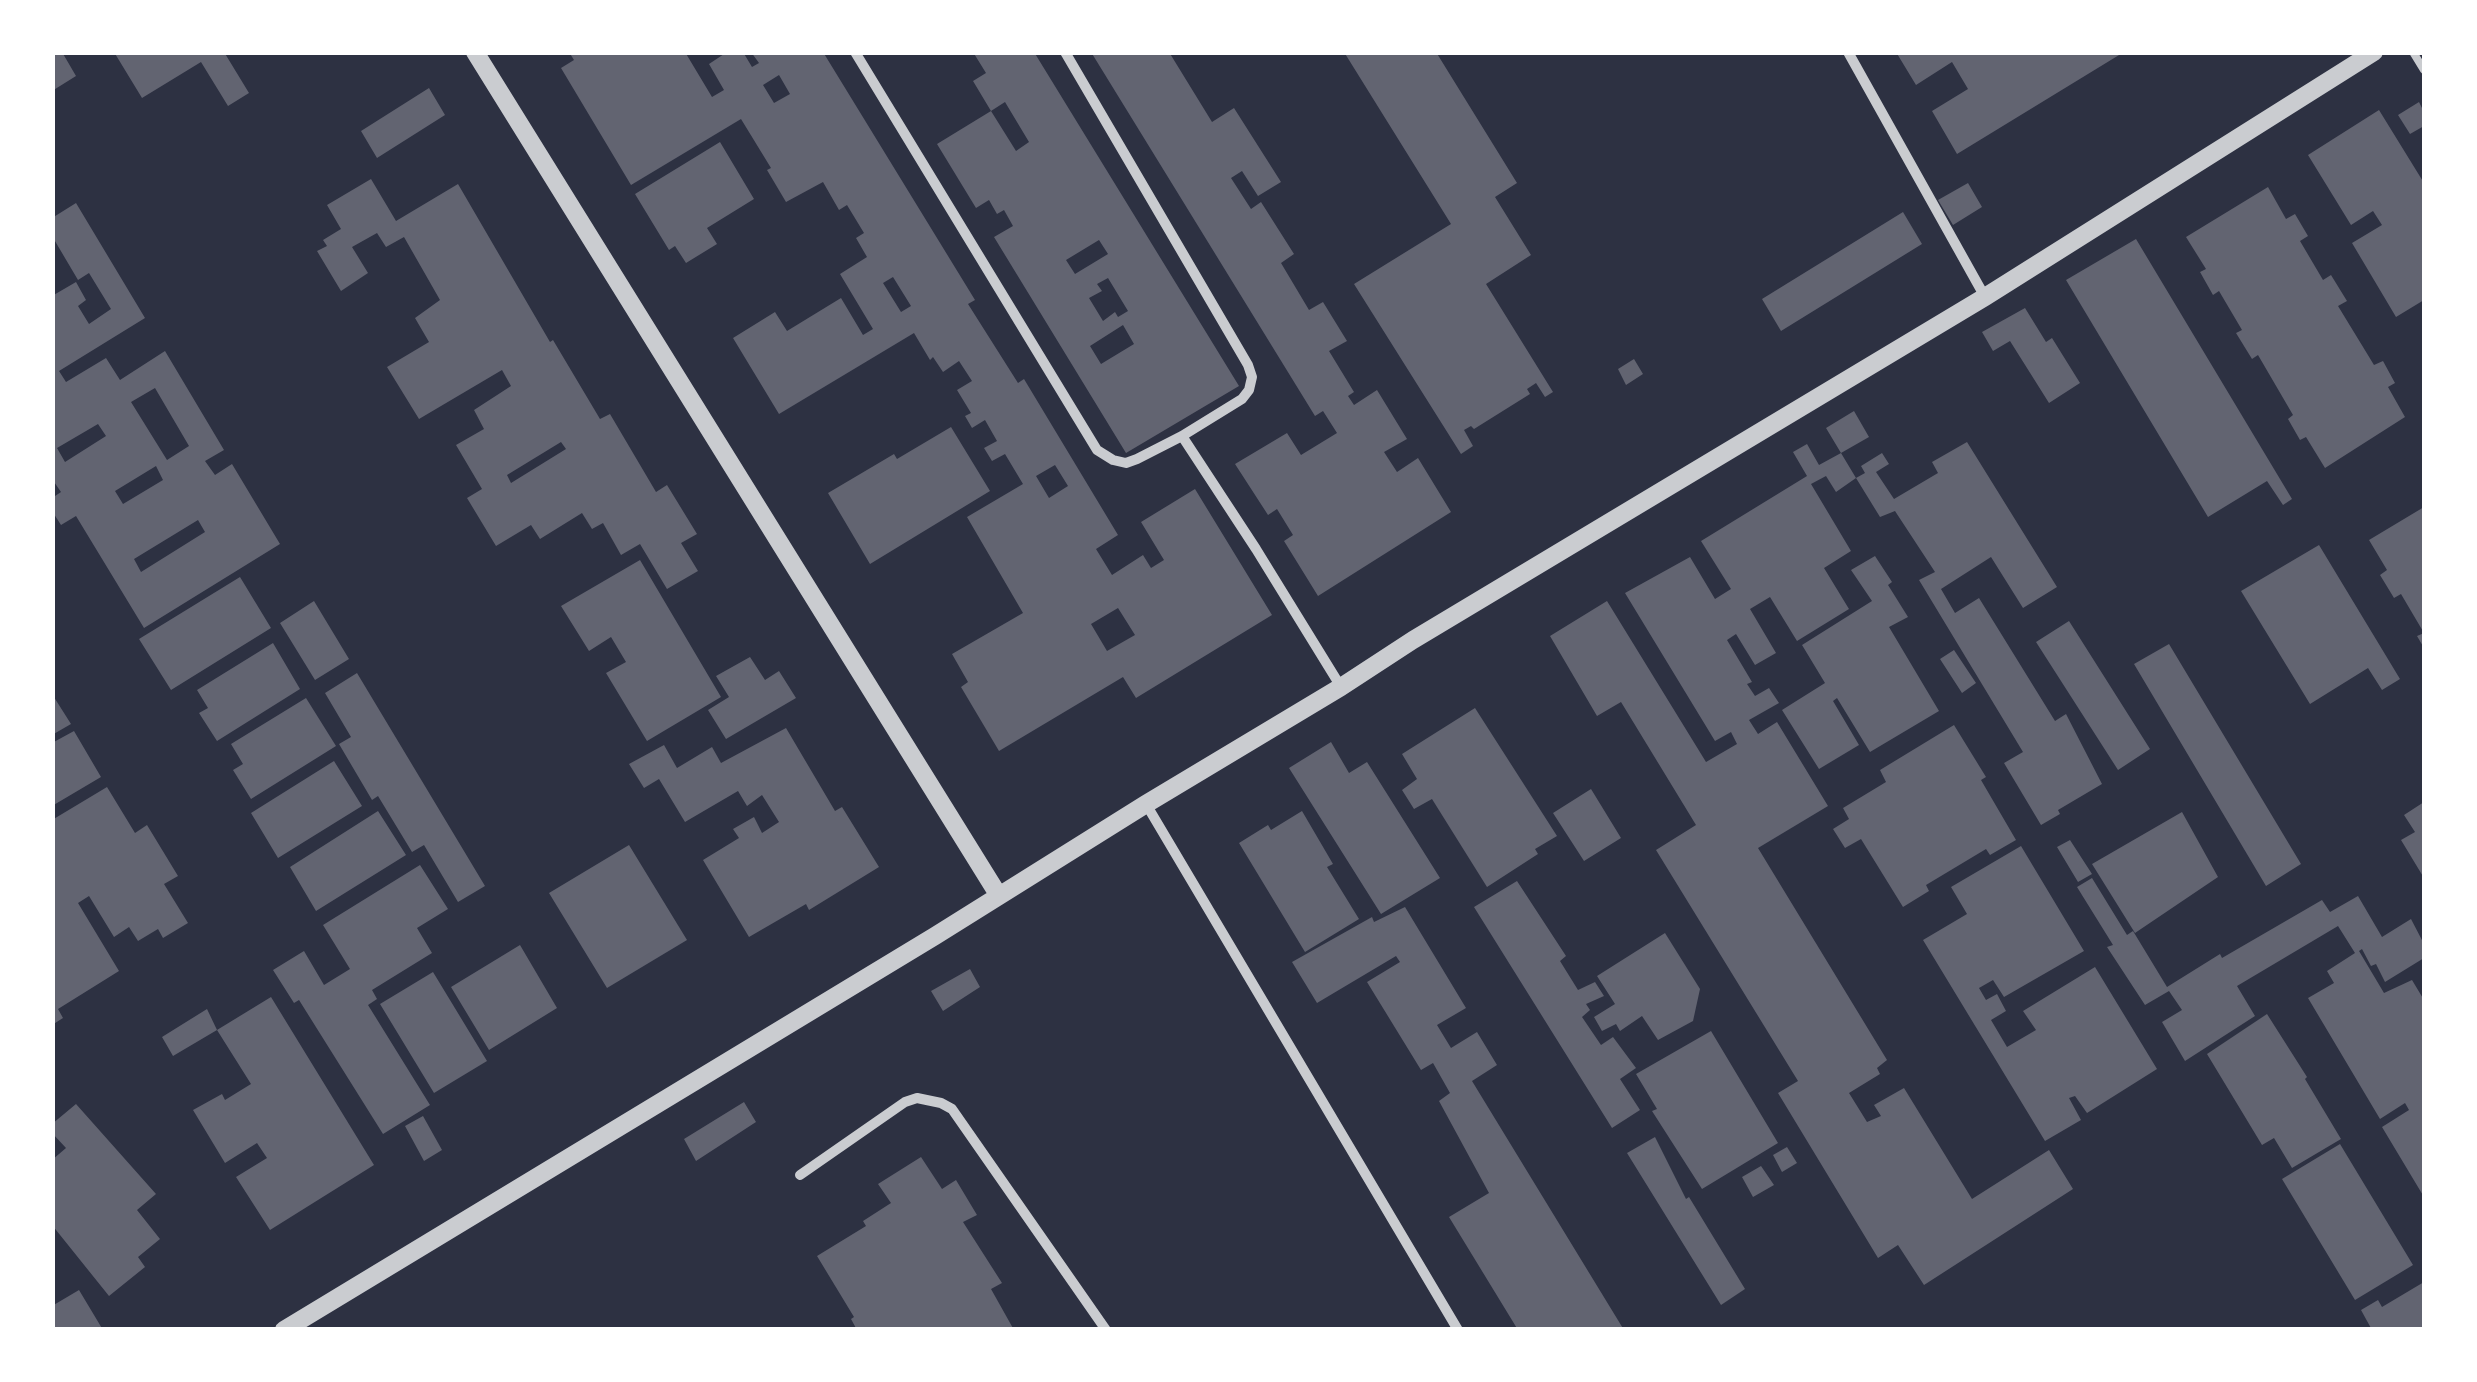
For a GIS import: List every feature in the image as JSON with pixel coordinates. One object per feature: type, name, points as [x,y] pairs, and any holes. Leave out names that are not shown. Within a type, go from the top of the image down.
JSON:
[{"type":"street","points":[[475,52],[1000,896]]},
{"type":"street","points":[[855,52],[1096,450],[1126,463],[1182,436],[1242,399],[1252,377],[1066,52]]},
{"type":"street","points":[[284,1330],[1000,896],[1412,640],[1985,296],[2374,52]]},
{"type":"street","points":[[1849,53],[1985,296]]},
{"type":"street","points":[[1182,436],[1341,687]]},
{"type":"street","points":[[1146,804],[1458,1330]]},
{"type":"street","points":[[800,1175],[905,1102],[917,1098],[941,1102],[952,1109],[1106,1330]]},
{"type":"lane","points":[[2413,52],[2424,70]]},
{"type":"building","points":[[52,52],[62,52],[76,76],[52,91]]},
{"type":"building","points":[[114,52],[224,52],[249,93],[228,106],[201,62],[142,98]]},
{"type":"building","points":[[569,52],[685,52],[712,97],[724,90],[709,64],[727,52],[743,52],[752,67],[759,63],[751,52],[823,52],[975,300],[968,304],[1018,383],[1024,379],[1118,535],[1096,549],[1112,575],[1143,555],[1151,568],[1164,560],[1141,522],[1195,489],[1272,615],[1136,698],[1123,677],[999,751],[961,687],[968,682],[952,654],[1023,613],[967,517],[1023,484],[1005,454],[992,461],[984,448],[997,441],[985,420],[972,428],[965,416],[971,413],[957,390],[972,381],[959,361],[943,372],[933,357],[930,360],[914,333],[779,414],[733,338],[775,312],[787,331],[841,298],[863,335],[873,329],[840,274],[867,257],[856,238],[864,233],[847,205],[839,210],[823,182],[786,202],[767,170],[771,168],[741,119],[631,185],[561,68],[574,60]],"holes":[[[779,75],[790,94],[774,103],[763,85]],[[893,277],[911,306],[901,312],[883,283]],[[1055,465],[1068,486],[1049,498],[1036,476]],[[1118,608],[1135,635],[1107,651],[1091,624]]]},
{"type":"building","points":[[973,52],[1034,52],[1239,386],[1126,453],[994,237],[1013,226],[1004,210],[997,214],[989,200],[976,208],[937,144],[991,111],[973,81],[986,73]],"holes":[[[1005,102],[1029,142],[1016,151],[991,111]],[[1099,240],[1108,254],[1075,274],[1066,260]],[[1108,278],[1128,311],[1118,317],[1115,312],[1103,321],[1089,298],[1102,291],[1097,284]],[[1123,325],[1134,344],[1101,364],[1090,346]]]},
{"type":"building","points":[[1091,52],[1169,52],[1212,122],[1234,108],[1281,182],[1258,196],[1242,171],[1231,178],[1251,209],[1261,202],[1294,254],[1281,263],[1309,310],[1323,302],[1347,341],[1329,351],[1354,392],[1348,396],[1354,405],[1377,390],[1407,439],[1384,452],[1397,472],[1418,458],[1451,512],[1318,596],[1284,541],[1293,535],[1277,509],[1268,515],[1235,464],[1287,433],[1301,455],[1337,433],[1323,411],[1315,416]]},
{"type":"building","points":[[1344,52],[1436,52],[1517,183],[1495,197],[1531,255],[1486,284],[1553,392],[1545,397],[1536,383],[1527,389],[1530,394],[1474,429],[1471,426],[1464,430],[1473,446],[1461,454],[1354,284],[1451,224]]},
{"type":"building","points":[[1896,52],[2124,52],[1957,154],[1932,111],[1968,89],[1952,62],[1916,85]]},
{"type":"building","points":[[429,88],[445,115],[377,158],[361,131]]},
{"type":"building","points":[[2419,102],[2424,126],[2410,134],[2398,115]]},
{"type":"building","points":[[2379,110],[2424,183],[2424,300],[2396,317],[2352,243],[2382,225],[2373,211],[2351,225],[2308,155]]},
{"type":"building","points":[[720,142],[754,199],[707,228],[717,244],[686,263],[675,246],[669,250],[635,194]]},
{"type":"building","points":[[371,179],[396,221],[458,184],[600,419],[610,414],[656,492],[667,485],[697,534],[681,543],[698,571],[667,589],[640,544],[621,555],[603,523],[592,529],[582,513],[540,539],[531,525],[496,546],[467,498],[482,489],[456,445],[484,429],[474,410],[511,386],[502,370],[419,419],[387,367],[429,342],[415,318],[440,300],[404,237],[386,247],[377,233],[352,247],[368,273],[341,291],[317,251],[327,246],[323,240],[341,229],[327,205]],"holes":[[[561,442],[566,449],[511,483],[507,475]]]},
{"type":"building","points":[[1968,183],[1982,207],[1953,225],[1938,200]]},
{"type":"building","points":[[2268,187],[2286,219],[2295,214],[2308,236],[2300,241],[2323,280],[2331,275],[2347,301],[2338,306],[2374,365],[2383,361],[2395,383],[2388,387],[2405,417],[2325,468],[2306,437],[2300,440],[2288,419],[2293,415],[2258,355],[2252,359],[2236,333],[2242,330],[2219,291],[2213,295],[2200,272],[2206,269],[2186,237]]},
{"type":"building","points":[[76,203],[145,318],[59,371],[66,382],[106,358],[120,380],[165,351],[224,450],[205,461],[215,475],[232,464],[280,544],[144,628],[76,516],[61,525],[52,511],[52,498],[61,492],[52,479],[52,296],[76,282],[86,300],[78,306],[89,324],[111,309],[89,273],[78,280],[52,236],[52,218]],"holes":[[[155,388],[189,446],[167,460],[131,402]],[[98,424],[106,436],[65,462],[57,448]],[[156,466],[163,480],[123,504],[115,491]],[[198,520],[205,532],[141,572],[134,559]]]},
{"type":"building","points":[[1903,212],[1922,244],[1781,331],[1762,299]]},
{"type":"building","points":[[2136,239],[2292,499],[2283,505],[2267,481],[2208,517],[2066,280]]},
{"type":"building","points":[[2025,308],[2046,342],[2052,338],[2080,383],[2049,403],[2010,341],[1993,351],[1982,332]]},
{"type":"building","points":[[1634,359],[1643,374],[1626,385],[1618,369]]},
{"type":"building","points":[[1854,411],[1869,437],[1841,453],[1826,428]]},
{"type":"building","points":[[951,427],[990,491],[870,564],[828,493],[894,454],[897,459]]},
{"type":"building","points":[[1967,442],[2057,587],[2023,608],[1991,557],[1941,589],[1955,613],[1979,598],[2055,721],[2066,714],[2102,784],[2041,825],[2004,763],[2023,752],[1919,580],[1935,572],[1895,511],[1880,517],[1856,478],[1865,473],[1861,466],[1882,453],[1889,464],[1876,472],[1894,499],[1938,473],[1932,462]]},
{"type":"building","points":[[1807,444],[1819,465],[1841,453],[1856,478],[1836,492],[1826,476],[1811,484],[1851,551],[1824,568],[1849,609],[1797,641],[1770,597],[1750,609],[1776,653],[1755,665],[1736,634],[1727,640],[1752,682],[1747,684],[1755,696],[1769,688],[1779,703],[1749,720],[1758,734],[1777,722],[1828,806],[1758,848],[1887,1060],[1877,1068],[1880,1074],[1849,1093],[1867,1122],[1881,1116],[1874,1105],[1904,1088],[1972,1199],[2049,1150],[2073,1189],[1924,1285],[1898,1245],[1878,1258],[1778,1093],[1798,1081],[1656,850],[1696,825],[1621,702],[1597,716],[1550,636],[1607,601],[1706,762],[1737,744],[1731,732],[1715,741],[1625,593],[1690,557],[1715,599],[1731,589],[1701,541],[1807,476],[1793,452]]},
{"type":"building","points":[[2424,507],[2424,633],[2401,594],[2394,598],[2380,575],[2387,570],[2369,540]]},
{"type":"building","points":[[2319,545],[2400,679],[2382,690],[2368,668],[2310,704],[2241,591]]},
{"type":"building","points":[[1875,556],[1908,617],[1889,627],[1939,711],[1870,752],[1837,698],[1833,701],[1859,745],[1819,769],[1782,710],[1825,683],[1802,645],[1872,601],[1851,570]]},
{"type":"building","points":[[640,560],[721,697],[647,741],[606,673],[626,662],[611,637],[589,651],[561,606]]},
{"type":"building","points":[[240,577],[271,628],[171,690],[139,639]]},
{"type":"building","points":[[314,601],[349,659],[315,680],[280,623]]},
{"type":"building","points":[[2069,621],[2150,749],[2118,770],[2036,642]]},
{"type":"building","points":[[273,643],[300,689],[217,741],[199,713],[208,708],[197,690]]},
{"type":"building","points":[[2169,644],[2301,864],[2266,886],[2134,664]]},
{"type":"building","points":[[1954,650],[1976,683],[1962,693],[1940,659]]},
{"type":"building","points":[[750,657],[765,680],[779,671],[796,698],[726,739],[708,710],[729,697],[716,676]]},
{"type":"building","points":[[357,673],[485,886],[458,902],[424,845],[412,852],[378,796],[372,800],[339,744],[351,737],[325,693]]},
{"type":"building","points":[[52,694],[71,724],[52,735]]},
{"type":"building","points":[[306,698],[336,746],[251,799],[233,770],[243,764],[231,744]]},
{"type":"building","points":[[1475,708],[1557,836],[1535,849],[1538,854],[1487,887],[1432,799],[1414,809],[1402,790],[1417,779],[1402,754]]},
{"type":"building","points":[[1954,725],[1986,777],[1981,780],[2016,840],[1990,855],[1986,849],[1926,885],[1929,891],[1903,907],[1861,839],[1845,848],[1833,829],[1849,819],[1843,808],[1886,782],[1880,770]]},
{"type":"building","points":[[786,728],[835,811],[842,807],[879,867],[809,910],[806,904],[749,937],[703,860],[739,838],[733,829],[754,817],[762,833],[779,822],[762,795],[747,806],[738,791],[685,822],[659,779],[644,788],[629,764],[664,745],[677,768],[712,747],[721,763]]},
{"type":"building","points":[[74,731],[101,777],[52,806],[52,743]]},
{"type":"building","points":[[1331,742],[1349,773],[1367,762],[1440,878],[1381,914],[1289,768]]},
{"type":"building","points":[[334,761],[362,806],[278,858],[251,813]]},
{"type":"building","points":[[107,787],[135,833],[147,825],[178,876],[164,884],[188,923],[163,938],[158,929],[138,941],[129,927],[114,937],[89,896],[78,903],[119,971],[58,1009],[63,1018],[52,1025],[52,820]]},
{"type":"building","points":[[1591,789],[1621,838],[1584,861],[1553,813]]},
{"type":"building","points":[[2424,802],[2424,878],[2401,840],[2415,832],[2404,815]]},
{"type":"building","points":[[378,811],[406,855],[316,911],[290,867]]},
{"type":"building","points":[[1302,811],[1333,864],[1327,867],[1359,919],[1305,952],[1239,843]]},
{"type":"building","points":[[2182,812],[2218,877],[2135,933],[2092,864]]},
{"type":"building","points":[[2070,840],[2092,874],[2078,882],[2057,847]]},
{"type":"building","points":[[629,845],[687,940],[607,988],[549,893]]},
{"type":"building","points":[[2021,846],[2084,951],[2004,997],[1993,980],[1979,988],[1986,1000],[1997,994],[2006,1011],[1991,1020],[2007,1047],[2036,1030],[2023,1011],[2095,967],[2157,1069],[2087,1113],[2075,1096],[2069,1098],[2081,1120],[2045,1141],[1923,940],[1967,914],[1951,887]]},
{"type":"building","points":[[420,865],[448,909],[417,928],[432,953],[372,990],[377,999],[368,1005],[430,1105],[383,1134],[299,1000],[294,1003],[273,970],[304,951],[324,985],[350,969],[323,925]]},
{"type":"building","points":[[2092,878],[2127,935],[2133,931],[2167,987],[2322,900],[2330,912],[2358,896],[2382,937],[2411,919],[2424,944],[2424,958],[2385,982],[2376,964],[2371,966],[2362,949],[2359,951],[2384,993],[2412,980],[2424,1000],[2424,1197],[2382,1127],[2409,1110],[2405,1103],[2380,1119],[2308,998],[2334,983],[2327,971],[2355,953],[2338,926],[2237,986],[2255,1016],[2185,1061],[2162,1022],[2182,1010],[2169,991],[2145,1005],[2107,947],[2113,945],[2077,887]]},
{"type":"building","points":[[1517,881],[1566,956],[1560,961],[1578,990],[1595,982],[1604,996],[1586,1004],[1590,1010],[1582,1017],[1601,1045],[1613,1037],[1636,1068],[1620,1079],[1640,1110],[1612,1128],[1474,907]]},
{"type":"building","points":[[1405,907],[1466,1008],[1437,1025],[1451,1048],[1477,1032],[1497,1065],[1472,1081],[1624,1330],[1518,1330],[1449,1217],[1489,1193],[1439,1101],[1450,1093],[1433,1063],[1421,1070],[1367,982],[1400,962],[1396,956],[1317,1003],[1292,962],[1372,917],[1374,922]]},
{"type":"building","points":[[1665,933],[1700,989],[1693,1021],[1658,1040],[1642,1016],[1620,1031],[1616,1024],[1602,1031],[1594,1017],[1615,1004],[1597,976]]},
{"type":"building","points":[[520,945],[557,1008],[489,1050],[451,987]]},
{"type":"building","points":[[970,969],[980,987],[943,1011],[931,991]]},
{"type":"building","points":[[433,972],[487,1061],[434,1093],[380,1004]]},
{"type":"building","points":[[271,997],[374,1165],[270,1230],[236,1177],[267,1158],[257,1143],[225,1163],[193,1110],[222,1094],[225,1100],[251,1084],[217,1030]]},
{"type":"building","points":[[207,1009],[217,1030],[173,1056],[162,1037]]},
{"type":"building","points":[[2267,1014],[2341,1139],[2292,1168],[2274,1138],[2262,1145],[2207,1054]]},
{"type":"building","points":[[1711,1031],[1778,1143],[1702,1189],[1652,1111],[1657,1109],[1636,1074]]},
{"type":"building","points":[[744,1102],[756,1122],[696,1161],[684,1139]]},
{"type":"building","points":[[76,1104],[156,1194],[137,1210],[160,1239],[138,1257],[145,1267],[109,1296],[52,1225],[52,1160],[66,1148],[52,1133],[52,1124]]},
{"type":"building","points":[[423,1116],[442,1150],[424,1161],[405,1126]]},
{"type":"building","points":[[1655,1137],[1686,1199],[1689,1197],[1745,1289],[1721,1305],[1627,1153]]},
{"type":"building","points":[[2340,1144],[2413,1265],[2355,1300],[2282,1179]]},
{"type":"building","points":[[1787,1147],[1797,1163],[1782,1172],[1773,1155]]},
{"type":"building","points":[[921,1157],[942,1189],[956,1180],[977,1215],[963,1222],[1002,1283],[991,1289],[1014,1330],[857,1330],[851,1319],[854,1317],[817,1256],[866,1226],[863,1221],[891,1203],[878,1184]]},
{"type":"building","points":[[1761,1166],[1774,1185],[1753,1197],[1742,1177]]},
{"type":"building","points":[[2424,1282],[2424,1330],[2372,1330],[2361,1310],[2378,1300],[2382,1307]]},
{"type":"building","points":[[79,1290],[103,1330],[52,1330],[52,1306]]}]
